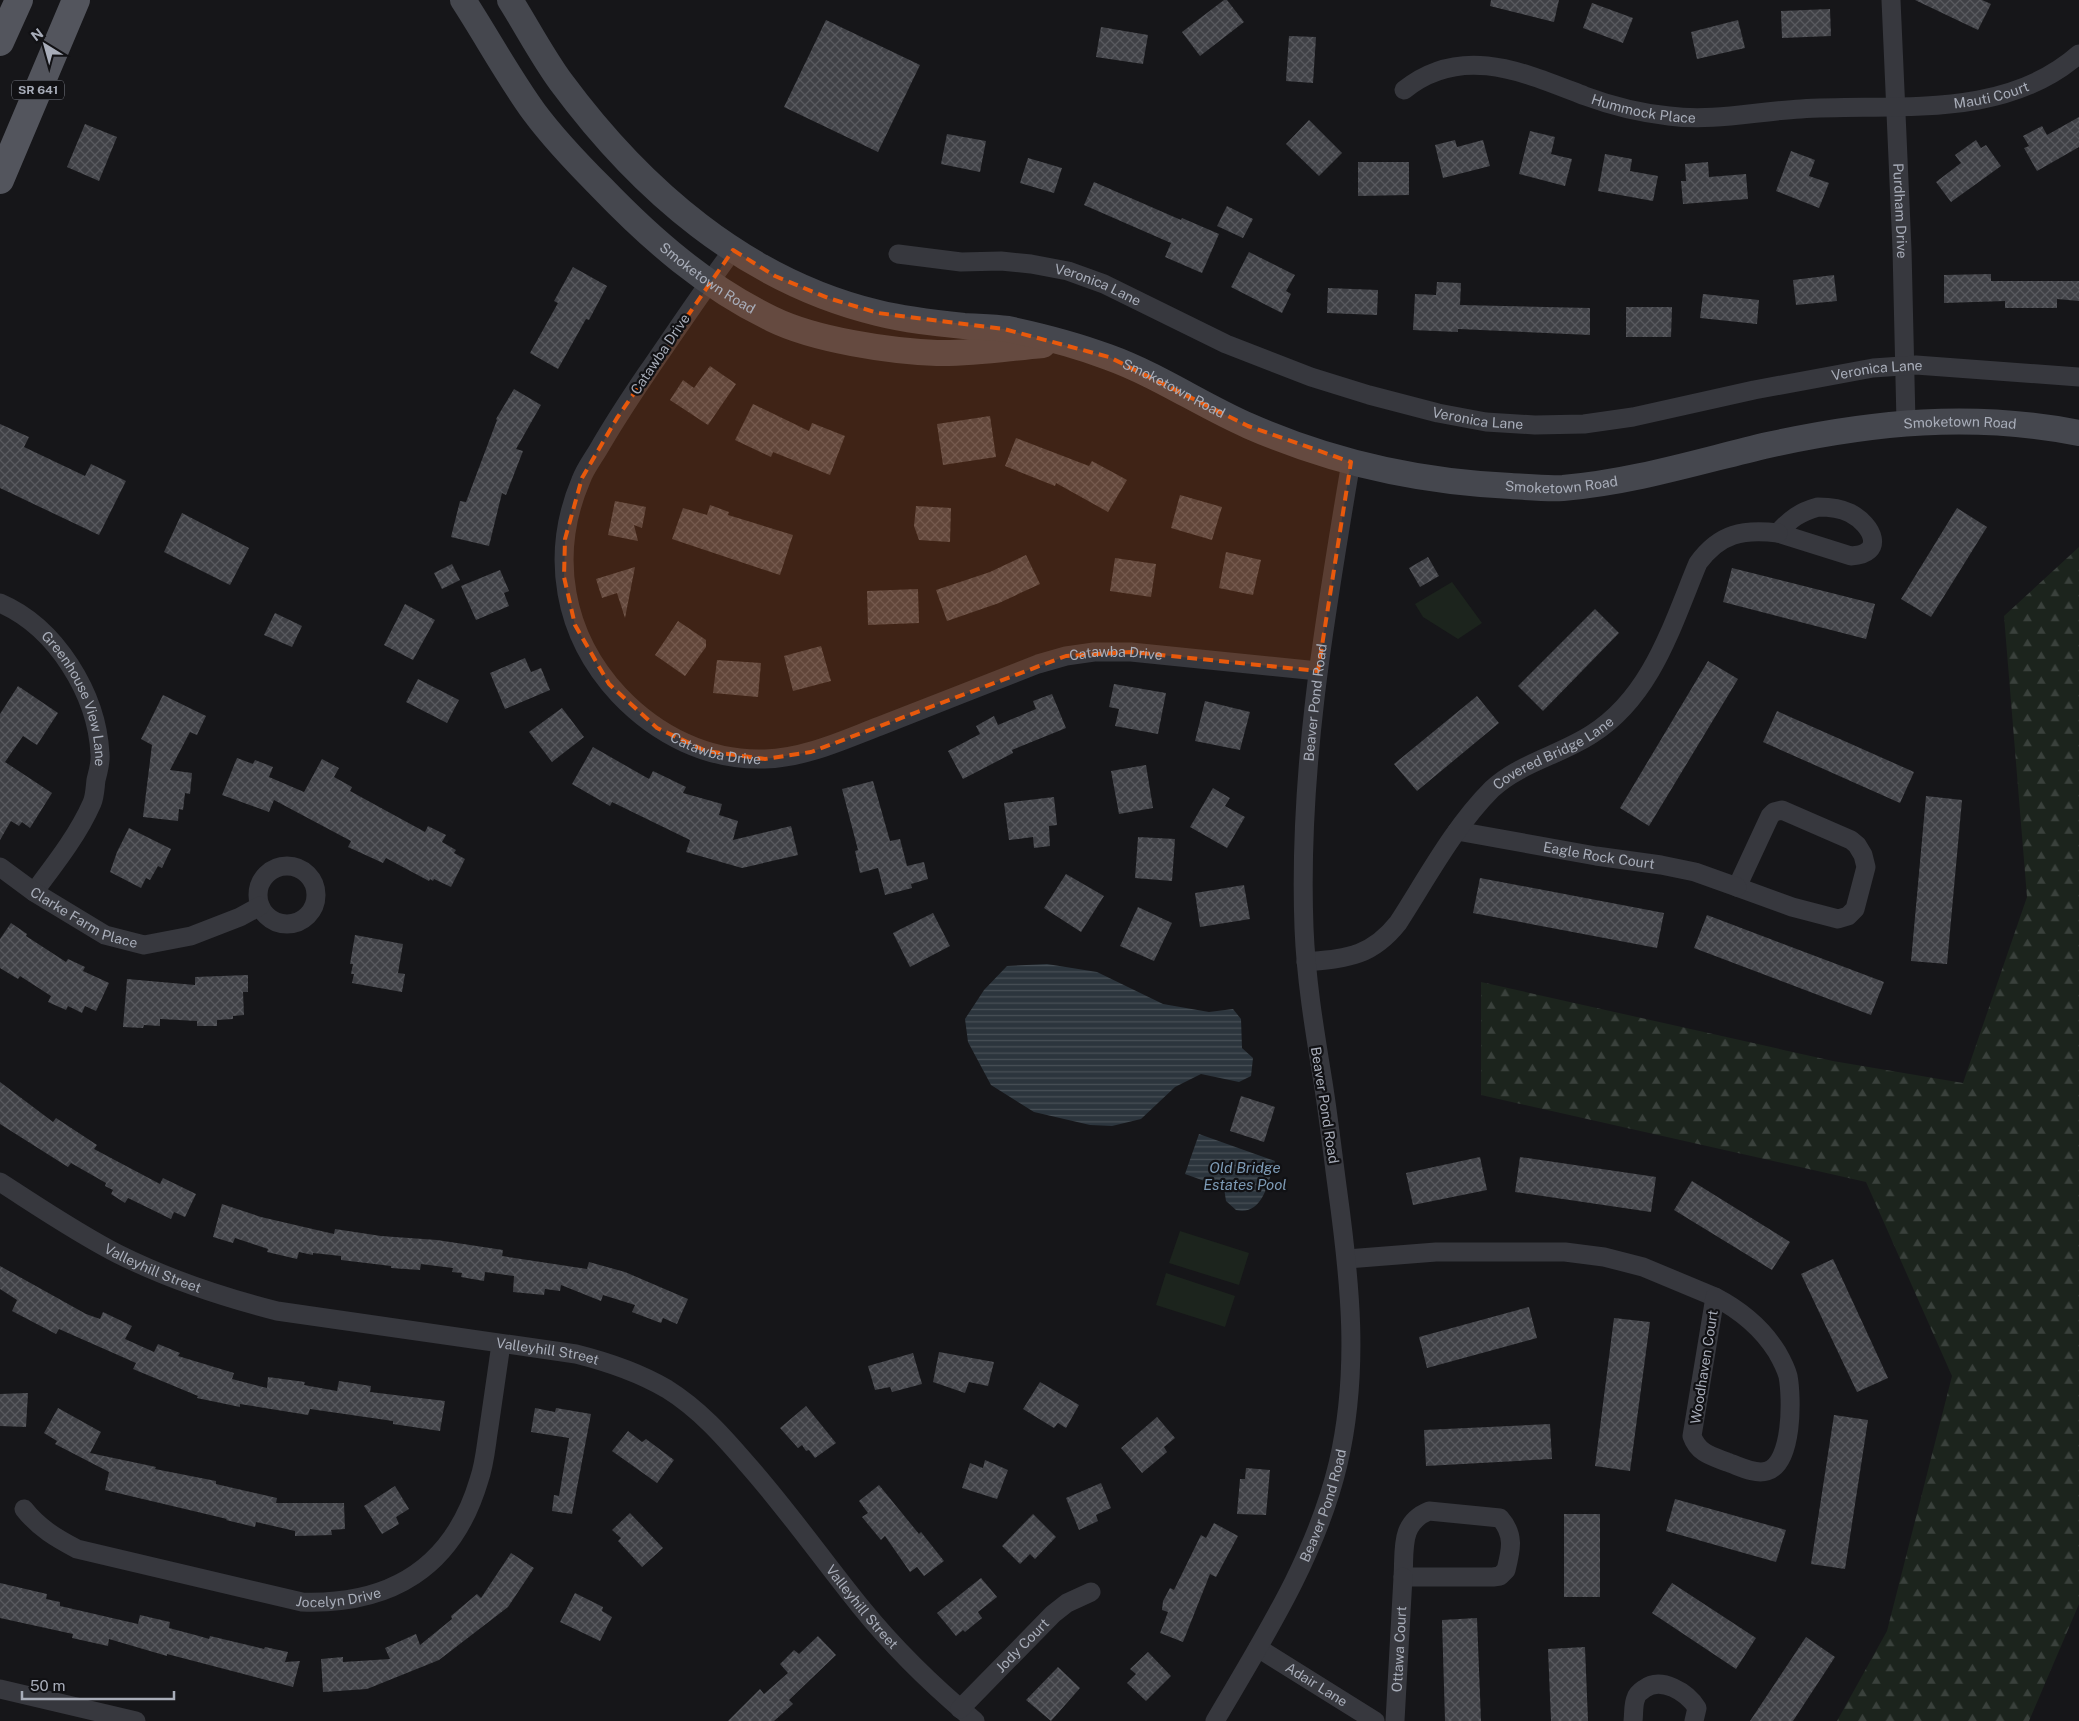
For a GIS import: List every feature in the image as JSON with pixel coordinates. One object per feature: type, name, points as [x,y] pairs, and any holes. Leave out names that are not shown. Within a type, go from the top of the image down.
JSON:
[{"type":"main road","name":"SR 641","points":[[0,180],[76,0]]},
{"type":"main road","name":"Smoketown Road","points":[[463,0],[534,112],[578,163],[624,212],[675,257],[709,283],[773,319],[799,329],[848,342],[939,353],[1064,343]]},
{"type":"main road","name":"Smoketown Road","points":[[510,0],[558,78],[594,124],[626,160],[704,231],[775,276],[828,298],[870,311],[924,322],[1004,328],[1064,343],[1109,357],[1144,372],[1248,426],[1306,449],[1351,462],[1418,476],[1482,485],[1560,488],[1625,480],[1768,446],[1849,430],[1906,422],[1954,420],[2010,423],[2079,434]]},
{"type":"main road","points":[[0,42],[14,4]]},
{"type":"street","name":"Purdham Drive","points":[[1891,0],[1906,422]]},
{"type":"street","name":"Mauti Court","points":[[1896,108],[1964,102],[2006,93],[2028,86],[2054,72],[2079,54]]},
{"type":"street","name":"Hummock Place","points":[[1404,90],[1430,73],[1450,66],[1473,64],[1500,68],[1536,77],[1587,97],[1670,116],[1712,118],[1782,110],[1845,106],[1896,108]]},
{"type":"street","name":"Catawba Drive","points":[[733,250],[617,418],[582,478],[571,508],[565,539],[564,577],[569,608],[590,657],[609,684],[631,708],[657,728],[684,743],[706,751],[735,758],[765,759],[811,752],[1038,664],[1066,656],[1094,652],[1131,652],[1318,671]]},
{"type":"street","name":"Veronica Lane","points":[[898,254],[961,262],[1001,261],[1068,271],[1104,284],[1226,344],[1311,377],[1438,414],[1486,422],[1535,425],[1594,422],[1633,417],[1754,390],[1873,368],[1905,365],[2079,377]]},
{"type":"street","name":"Beaver Pond Road","points":[[1215,1721],[1279,1612],[1304,1561],[1337,1467],[1345,1431],[1352,1366],[1352,1313],[1347,1259],[1306,962],[1302,875],[1305,802],[1318,671],[1330,583],[1351,462]]},
{"type":"street","name":"Covered Bridge Lane","points":[[1306,962],[1351,957],[1369,950],[1382,940],[1398,923],[1474,808],[1494,787],[1518,771],[1592,735],[1615,717],[1635,696],[1659,656],[1698,563],[1707,551],[1724,538],[1741,532],[1778,533]]},
{"type":"street","name":"Greenhouse View Lane","points":[[0,603],[14,609],[32,621],[71,664],[94,714],[101,756],[92,802],[66,848],[34,892]]},
{"type":"street","name":"Eagle Rock Court","points":[[1458,831],[1695,872],[1792,907],[1838,919],[1848,916],[1858,903],[1866,867],[1863,855],[1857,844],[1782,810],[1774,812],[1770,816],[1737,887]]},
{"type":"street","name":"Clarke Farm Place","points":[[0,867],[34,892],[105,935],[144,945],[191,936],[240,917],[260,906]]},
{"type":"street","name":"Valleyhill Street","points":[[0,1182],[66,1225],[119,1254],[174,1279],[230,1299],[277,1311],[576,1354],[610,1363],[636,1373],[667,1389],[696,1410],[721,1434],[768,1487],[861,1607],[907,1658],[975,1721]]},
{"type":"street","name":"Woodhaven Court","points":[[1347,1259],[1436,1252],[1565,1252],[1604,1257],[1643,1267],[1715,1297],[1734,1307],[1758,1327],[1776,1352],[1787,1375],[1790,1399],[1789,1428],[1783,1458],[1768,1471],[1756,1472],[1704,1454],[1696,1446],[1692,1436],[1715,1297]]},
{"type":"street","name":"Jocelyn Drive","points":[[24,1509],[36,1524],[77,1549],[302,1602],[330,1603],[359,1599],[386,1591],[422,1570],[443,1549],[460,1524],[470,1504],[484,1461],[501,1344]]},
{"type":"street","name":"Ottawa Court","points":[[1395,1721],[1403,1577],[1406,1533],[1410,1524],[1418,1516],[1429,1511],[1500,1518],[1507,1525],[1512,1546],[1506,1570],[1500,1576],[1403,1577]]},
{"type":"street","name":"Jody Court","points":[[960,1709],[1053,1614],[1067,1603],[1091,1592]]},
{"type":"street","name":"Adair Lane","points":[[1258,1648],[1375,1721]]},
{"type":"street","points":[[1633,1721],[1636,1697],[1648,1685],[1659,1683],[1670,1686],[1693,1702],[1697,1708],[1694,1721]]},
{"type":"street","points":[[0,1689],[136,1721]]},
{"type":"highlighted area","points":[[733,250],[775,276],[828,298],[878,313],[1004,329],[1109,357],[1248,426],[1351,462],[1318,671],[1131,652],[1066,656],[811,752],[765,759],[706,751],[657,728],[609,684],[575,625],[564,577],[565,539],[582,478],[617,418]]},
{"type":"green space","points":[[2079,547],[2079,1604],[2029,1721],[1837,1721],[1887,1631],[1952,1376],[1866,1182],[1481,1095],[1481,982],[1833,1061],[1963,1083],[2027,897],[2004,616]]},
{"type":"green space","points":[[1452,582],[1482,623],[1458,639],[1423,617],[1415,604]]},
{"type":"green space","points":[[1180,1231],[1249,1253],[1239,1285],[1169,1263]]},
{"type":"green space","points":[[1166,1273],[1235,1296],[1225,1327],[1156,1305]]},
{"type":"water","points":[[1047,964],[1097,972],[1163,1004],[1209,1012],[1233,1009],[1241,1019],[1242,1048],[1253,1058],[1251,1076],[1239,1082],[1201,1074],[1175,1087],[1141,1119],[1112,1126],[1090,1125],[1034,1112],[991,1085],[968,1042],[965,1019],[984,990],[1007,966]]},
{"type":"water","name":"Old Bridge Estates Pool","points":[[1199,1134],[1275,1161],[1267,1187],[1259,1202],[1253,1208],[1236,1210],[1226,1201],[1224,1188],[1185,1174]]},
{"type":"building","points":[[1224,0],[1227,0],[1244,22],[1200,56],[1182,32]]},
{"type":"building","points":[[1491,0],[1559,0],[1554,22],[1490,6]]},
{"type":"building","points":[[1915,0],[1982,0],[1991,4],[1978,30]]},
{"type":"building","points":[[1592,3],[1633,18],[1623,43],[1583,28]]},
{"type":"building","points":[[1830,9],[1831,36],[1782,38],[1781,11]]},
{"type":"building","points":[[826,20],[920,65],[878,152],[784,107]]},
{"type":"building","points":[[1738,20],[1745,48],[1697,59],[1691,32]]},
{"type":"building","points":[[1101,27],[1148,35],[1143,64],[1096,57]]},
{"type":"building","points":[[1289,36],[1316,37],[1313,83],[1286,81]]},
{"type":"building","points":[[2079,117],[2079,147],[2037,171],[2024,148],[2029,146],[2023,136],[2042,126],[2047,135]]},
{"type":"building","points":[[1309,120],[1342,153],[1319,176],[1286,144]]},
{"type":"building","points":[[85,124],[117,137],[99,181],[67,167]]},
{"type":"building","points":[[1530,131],[1555,137],[1551,154],[1572,159],[1565,186],[1519,174]]},
{"type":"building","points":[[947,134],[986,141],[980,172],[941,164]]},
{"type":"building","points":[[1455,140],[1457,147],[1483,140],[1490,166],[1443,178],[1435,145]]},
{"type":"building","points":[[1976,140],[1981,148],[1986,145],[2001,166],[1951,202],[1936,182],[1961,163],[1955,155]]},
{"type":"building","points":[[1791,151],[1815,160],[1809,176],[1829,183],[1819,208],[1776,191]]},
{"type":"building","points":[[1605,154],[1632,159],[1630,171],[1658,176],[1653,201],[1598,191]]},
{"type":"building","points":[[1028,158],[1062,168],[1054,193],[1020,183]]},
{"type":"building","points":[[1358,162],[1409,162],[1409,195],[1358,196]]},
{"type":"building","points":[[1708,162],[1709,177],[1746,174],[1748,199],[1683,204],[1681,181],[1686,181],[1685,164]]},
{"type":"building","points":[[1094,182],[1181,220],[1182,218],[1219,234],[1202,273],[1165,257],[1171,243],[1084,205]]},
{"type":"building","points":[[1227,206],[1253,219],[1243,238],[1217,226]]},
{"type":"building","points":[[1249,252],[1295,275],[1286,291],[1291,294],[1282,313],[1231,287]]},
{"type":"building","points":[[573,267],[607,286],[589,320],[586,319],[558,369],[530,353],[558,303],[554,301]]},
{"type":"building","points":[[1991,274],[1991,281],[2079,281],[2079,301],[2057,299],[2057,308],[2005,308],[2005,301],[1944,303],[1944,275]]},
{"type":"building","points":[[1834,275],[1837,301],[1796,305],[1793,280]]},
{"type":"building","points":[[1437,282],[1461,283],[1460,305],[1590,308],[1590,335],[1458,329],[1458,332],[1413,330],[1415,294],[1436,295]]},
{"type":"building","points":[[1328,288],[1378,290],[1377,315],[1327,313]]},
{"type":"building","points":[[1703,294],[1759,300],[1757,324],[1700,318]]},
{"type":"building","points":[[1626,307],[1672,307],[1671,337],[1626,337]]},
{"type":"building","points":[[710,366],[736,384],[708,425],[670,400],[683,380],[694,388]]},
{"type":"building","points":[[514,389],[541,405],[516,449],[523,451],[506,495],[502,493],[489,546],[451,537],[460,501],[466,502],[496,419]]},
{"type":"building","points":[[753,404],[809,431],[812,423],[845,436],[830,475],[773,452],[771,457],[735,440]]},
{"type":"building","points":[[990,416],[996,457],[943,465],[937,424]]},
{"type":"building","points":[[0,424],[29,437],[24,447],[85,476],[91,464],[126,481],[99,535],[0,488]]},
{"type":"building","points":[[1016,438],[1089,466],[1092,461],[1127,480],[1108,512],[1056,483],[1055,486],[1005,466]]},
{"type":"building","points":[[1180,495],[1222,507],[1212,540],[1171,528]]},
{"type":"building","points":[[615,501],[646,507],[642,528],[634,525],[638,541],[608,535]]},
{"type":"building","points":[[710,505],[729,512],[728,515],[793,535],[780,575],[672,539],[683,508],[707,515]]},
{"type":"building","points":[[916,506],[951,508],[950,542],[919,540],[914,526]]},
{"type":"building","points":[[1957,508],[1987,527],[1931,617],[1901,599]]},
{"type":"building","points":[[182,513],[249,548],[230,585],[164,552]]},
{"type":"building","points":[[1226,552],[1261,560],[1253,595],[1219,588]]},
{"type":"building","points":[[1026,555],[1040,584],[999,603],[947,621],[936,590],[990,572]]},
{"type":"building","points":[[1428,557],[1439,576],[1420,587],[1409,568]]},
{"type":"building","points":[[1115,558],[1156,564],[1151,597],[1110,591]]},
{"type":"building","points":[[452,564],[460,580],[442,589],[434,573]]},
{"type":"building","points":[[635,567],[625,618],[617,593],[602,598],[596,579]]},
{"type":"building","points":[[1732,568],[1875,604],[1866,639],[1723,602]]},
{"type":"building","points":[[500,570],[509,591],[504,593],[509,606],[476,620],[461,586]]},
{"type":"building","points":[[918,589],[919,623],[868,625],[867,591]]},
{"type":"building","points":[[405,604],[435,620],[413,660],[384,645]]},
{"type":"building","points":[[1595,609],[1619,633],[1543,711],[1518,686]]},
{"type":"building","points":[[275,613],[302,626],[292,647],[264,635]]},
{"type":"building","points":[[678,621],[706,640],[706,647],[685,676],[655,655]]},
{"type":"building","points":[[821,646],[831,681],[793,691],[784,656]]},
{"type":"building","points":[[525,658],[531,672],[541,668],[550,690],[505,709],[490,673]]},
{"type":"building","points":[[717,660],[761,663],[758,697],[713,693]]},
{"type":"building","points":[[1708,661],[1738,679],[1649,826],[1620,808]]},
{"type":"building","points":[[418,679],[459,700],[447,723],[406,702]]},
{"type":"building","points":[[1114,684],[1166,693],[1158,734],[1115,726],[1119,709],[1109,707]]},
{"type":"building","points":[[18,686],[58,713],[37,745],[23,736],[5,762],[52,793],[30,828],[22,822],[19,826],[11,821],[0,840],[0,714]]},
{"type":"building","points":[[1052,694],[1066,728],[1012,750],[1013,753],[963,779],[948,751],[980,734],[976,726],[994,716],[998,725],[1036,709],[1033,701]]},
{"type":"building","points":[[163,695],[206,716],[197,735],[190,732],[170,770],[192,773],[190,794],[185,793],[183,810],[179,809],[178,821],[143,817],[152,745],[141,739]]},
{"type":"building","points":[[1477,696],[1499,723],[1417,791],[1394,764]]},
{"type":"building","points":[[1205,701],[1250,712],[1240,750],[1195,741]]},
{"type":"building","points":[[562,708],[584,737],[552,762],[529,732]]},
{"type":"building","points":[[1777,711],[1914,772],[1900,803],[1763,742]]},
{"type":"building","points":[[593,747],[649,779],[653,771],[686,787],[683,793],[722,804],[719,815],[738,821],[733,840],[791,826],[798,855],[742,868],[686,852],[690,840],[612,802],[610,806],[572,784]]},
{"type":"building","points":[[237,758],[253,764],[255,760],[273,767],[269,777],[304,792],[322,759],[339,768],[334,777],[352,787],[350,791],[425,832],[428,826],[446,835],[442,842],[456,850],[454,853],[465,859],[451,887],[434,879],[429,881],[386,858],[383,863],[348,847],[351,841],[274,800],[269,812],[222,795]]},
{"type":"building","points":[[1146,765],[1153,808],[1119,814],[1111,771]]},
{"type":"building","points":[[873,781],[890,841],[900,839],[907,866],[924,862],[928,879],[911,884],[912,888],[885,895],[878,868],[860,873],[855,851],[858,850],[842,789]]},
{"type":"building","points":[[1213,788],[1230,798],[1225,806],[1245,817],[1227,848],[1190,827]]},
{"type":"building","points":[[1926,796],[1962,800],[1947,964],[1911,961]]},
{"type":"building","points":[[1054,797],[1057,825],[1049,826],[1050,846],[1034,848],[1033,837],[1009,840],[1004,803]]},
{"type":"building","points":[[129,828],[171,849],[162,868],[158,866],[150,880],[146,878],[141,888],[110,872],[117,852]]},
{"type":"building","points":[[1138,837],[1175,839],[1172,881],[1135,878]]},
{"type":"building","points":[[1066,874],[1104,896],[1081,932],[1044,908]]},
{"type":"building","points":[[1480,878],[1664,913],[1657,948],[1473,913]]},
{"type":"building","points":[[1244,885],[1250,919],[1200,927],[1195,893]]},
{"type":"building","points":[[1138,907],[1172,923],[1154,961],[1120,946]]},
{"type":"building","points":[[933,913],[950,946],[910,967],[893,933]]},
{"type":"building","points":[[1707,915],[1884,982],[1871,1015],[1694,948]]},
{"type":"building","points":[[11,923],[27,934],[26,936],[66,962],[68,959],[85,967],[83,971],[109,983],[96,1011],[85,1006],[82,1013],[68,1006],[66,1010],[48,1002],[51,996],[20,976],[18,979],[0,968],[0,939]]},
{"type":"building","points":[[355,935],[403,944],[398,973],[405,974],[402,992],[352,983],[354,974],[351,974],[353,964],[350,964]]},
{"type":"building","points":[[248,975],[248,992],[243,992],[244,1015],[233,1016],[233,1019],[217,1020],[217,1026],[197,1026],[197,1021],[160,1019],[160,1026],[144,1025],[143,1028],[123,1027],[127,979],[195,985],[195,977]]},
{"type":"building","points":[[0,1082],[53,1122],[56,1118],[97,1145],[94,1149],[160,1184],[163,1178],[196,1194],[185,1217],[174,1212],[171,1219],[128,1198],[125,1203],[111,1194],[113,1190],[105,1186],[106,1183],[71,1163],[68,1167],[0,1124]]},
{"type":"building","points":[[1241,1096],[1275,1107],[1264,1142],[1230,1131]]},
{"type":"building","points":[[1480,1157],[1487,1190],[1413,1205],[1406,1173]]},
{"type":"building","points":[[1520,1157],[1656,1177],[1651,1212],[1515,1192]]},
{"type":"building","points":[[1692,1181],[1790,1242],[1772,1270],[1674,1210]]},
{"type":"building","points":[[222,1204],[261,1217],[334,1234],[335,1229],[381,1236],[437,1240],[503,1250],[502,1256],[587,1269],[589,1262],[625,1272],[688,1299],[677,1324],[663,1318],[661,1323],[632,1312],[635,1305],[603,1295],[601,1301],[561,1285],[560,1291],[545,1289],[544,1295],[513,1292],[514,1276],[485,1272],[484,1281],[461,1277],[462,1273],[452,1272],[453,1268],[421,1264],[420,1270],[391,1268],[391,1266],[341,1260],[341,1256],[313,1253],[313,1255],[299,1252],[297,1259],[267,1252],[268,1249],[235,1238],[233,1243],[213,1237]]},
{"type":"building","points":[[1833,1259],[1888,1378],[1857,1392],[1801,1274]]},
{"type":"building","points":[[0,1266],[86,1314],[100,1319],[103,1312],[132,1326],[125,1339],[154,1352],[158,1344],[180,1353],[178,1356],[234,1373],[232,1379],[267,1388],[268,1377],[305,1382],[304,1385],[337,1391],[339,1381],[371,1386],[370,1392],[445,1401],[440,1431],[393,1424],[393,1421],[310,1409],[308,1415],[240,1404],[240,1407],[197,1398],[198,1396],[133,1369],[136,1363],[59,1329],[56,1334],[12,1311],[17,1300],[0,1289]]},
{"type":"building","points":[[1529,1307],[1537,1338],[1427,1368],[1419,1337]]},
{"type":"building","points":[[1614,1318],[1650,1322],[1630,1471],[1595,1466]]},
{"type":"building","points":[[939,1352],[994,1362],[988,1386],[969,1382],[965,1393],[933,1382]]},
{"type":"building","points":[[913,1353],[922,1384],[892,1392],[890,1387],[875,1390],[868,1366]]},
{"type":"building","points":[[1040,1382],[1079,1405],[1066,1428],[1058,1423],[1054,1428],[1023,1409]]},
{"type":"building","points":[[28,1393],[26,1427],[0,1426],[0,1394]]},
{"type":"building","points":[[806,1406],[836,1443],[815,1458],[802,1445],[798,1448],[780,1428]]},
{"type":"building","points":[[58,1408],[101,1432],[90,1453],[156,1467],[155,1469],[216,1481],[216,1484],[277,1498],[276,1503],[344,1503],[345,1529],[331,1530],[332,1535],[295,1536],[295,1531],[256,1522],[255,1527],[105,1490],[109,1472],[55,1444],[57,1441],[44,1433]]},
{"type":"building","points":[[535,1408],[555,1412],[556,1408],[591,1414],[572,1514],[552,1511],[554,1495],[559,1496],[569,1438],[531,1432]]},
{"type":"building","points":[[1834,1415],[1868,1420],[1845,1569],[1811,1564]]},
{"type":"building","points":[[1157,1417],[1175,1438],[1164,1447],[1167,1452],[1142,1473],[1121,1448]]},
{"type":"building","points":[[1550,1424],[1552,1459],[1426,1466],[1424,1430]]},
{"type":"building","points":[[628,1431],[642,1442],[646,1439],[674,1460],[657,1483],[612,1451]]},
{"type":"building","points":[[985,1460],[1008,1470],[997,1499],[962,1488],[970,1463],[983,1468]]},
{"type":"building","points":[[1246,1468],[1270,1470],[1266,1515],[1237,1514],[1240,1479],[1245,1479]]},
{"type":"building","points":[[1101,1483],[1111,1508],[1096,1515],[1098,1521],[1079,1530],[1066,1498]]},
{"type":"building","points":[[879,1485],[944,1561],[924,1576],[917,1567],[910,1572],[885,1536],[881,1540],[862,1517],[868,1513],[859,1501]]},
{"type":"building","points":[[395,1486],[409,1509],[396,1517],[399,1524],[382,1534],[364,1506]]},
{"type":"building","points":[[1675,1499],[1786,1530],[1776,1562],[1666,1531]]},
{"type":"building","points":[[630,1513],[663,1548],[642,1567],[618,1541],[621,1538],[612,1530]]},
{"type":"building","points":[[1033,1514],[1056,1537],[1035,1559],[1030,1554],[1020,1564],[1002,1546]]},
{"type":"building","points":[[1564,1514],[1600,1514],[1600,1597],[1564,1597]]},
{"type":"building","points":[[1214,1523],[1238,1536],[1216,1577],[1210,1574],[1183,1642],[1160,1633],[1168,1612],[1162,1610],[1163,1601],[1170,1588],[1174,1590],[1201,1535],[1206,1538]]},
{"type":"building","points":[[511,1553],[534,1568],[508,1607],[439,1660],[367,1689],[323,1692],[321,1659],[343,1657],[343,1662],[390,1659],[385,1648],[416,1634],[420,1645],[452,1619],[451,1616],[477,1594],[481,1598]]},
{"type":"building","points":[[981,1578],[997,1597],[978,1612],[982,1618],[965,1632],[963,1630],[956,1636],[937,1613]]},
{"type":"building","points":[[0,1583],[47,1594],[46,1599],[60,1602],[60,1606],[138,1624],[140,1615],[170,1622],[169,1628],[209,1639],[210,1636],[264,1649],[265,1647],[288,1652],[285,1662],[300,1661],[293,1687],[167,1654],[167,1656],[109,1639],[108,1646],[72,1638],[73,1634],[0,1618]]},
{"type":"building","points":[[1672,1583],[1756,1638],[1736,1669],[1652,1613]]},
{"type":"building","points":[[575,1593],[603,1607],[602,1611],[612,1617],[600,1641],[560,1622]]},
{"type":"building","points":[[1477,1618],[1481,1721],[1445,1721],[1442,1620]]},
{"type":"building","points":[[818,1636],[836,1655],[789,1700],[793,1704],[774,1721],[728,1721],[760,1689],[764,1694],[788,1673],[780,1664],[794,1650],[799,1654]]},
{"type":"building","points":[[1806,1637],[1835,1657],[1793,1721],[1750,1721]]},
{"type":"building","points":[[1585,1647],[1588,1721],[1551,1721],[1548,1649]]},
{"type":"building","points":[[1148,1652],[1171,1676],[1146,1701],[1127,1683],[1136,1674],[1130,1669]]},
{"type":"building","points":[[1058,1667],[1080,1688],[1051,1721],[1026,1700]]}]
